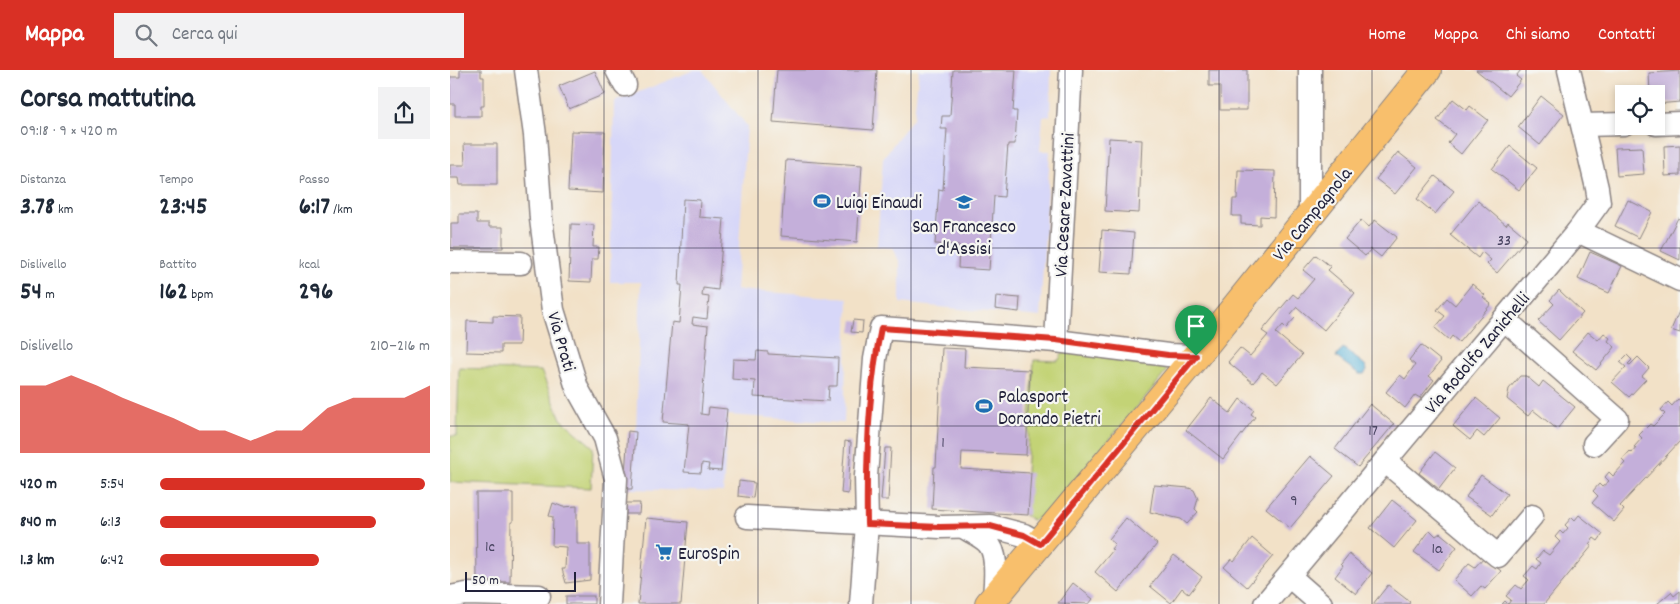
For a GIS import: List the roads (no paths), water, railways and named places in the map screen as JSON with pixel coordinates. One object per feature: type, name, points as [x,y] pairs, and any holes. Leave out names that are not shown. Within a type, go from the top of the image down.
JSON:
[{"type":"main road","name":"Via Campagnola","points":[[992,600],[1035,550],[1182,360],[1310,214],[1427,70]]},
{"type":"street","name":"Via Prati","points":[[526,70],[536,135],[541,219],[553,310],[577,388],[605,438],[616,479],[609,604]]},
{"type":"street","name":"Via Cesare Zavattini","points":[[1056,340],[1071,70]]},
{"type":"street","points":[[1310,70],[1310,214]]},
{"type":"street","name":"Via Rodolfo Zanichelli","points":[[1265,604],[1578,231],[1599,202],[1569,70]]},
{"type":"street","points":[[1665,124],[1680,123]]},
{"type":"street","points":[[1583,125],[1615,124]]},
{"type":"street","points":[[1578,231],[1680,280]]},
{"type":"street","points":[[450,262],[521,263]]},
{"type":"street","points":[[1504,319],[1617,419],[1594,444]]},
{"type":"street","points":[[861,604],[867,524],[866,476],[874,359],[881,328],[1056,340],[1182,360]]},
{"type":"street","points":[[1385,461],[1498,556],[1532,516]]},
{"type":"street","points":[[747,517],[867,524],[990,526],[1024,535],[1035,550]]},
{"type":"street","points":[[964,527],[989,544],[1035,550]]},
{"type":"street","points":[[989,544],[994,556],[996,572],[992,600]]},
{"type":"street","points":[[1289,576],[1321,604]]},
{"type":"street","points":[[450,596],[466,594],[539,596]]},
{"type":"water","points":[[1343,348],[1365,365],[1367,370],[1364,374],[1359,374],[1336,357]]},
{"type":"place","name":"Luigi Einaudi","points":[[822,201]]},
{"type":"place","name":"San Francesco d'Assisi","points":[[964,202]]},
{"type":"place","name":"Palasport Dorando Pietri","points":[[984,406]]},
{"type":"place","name":"EuroSpin","points":[[664,552]]}]
